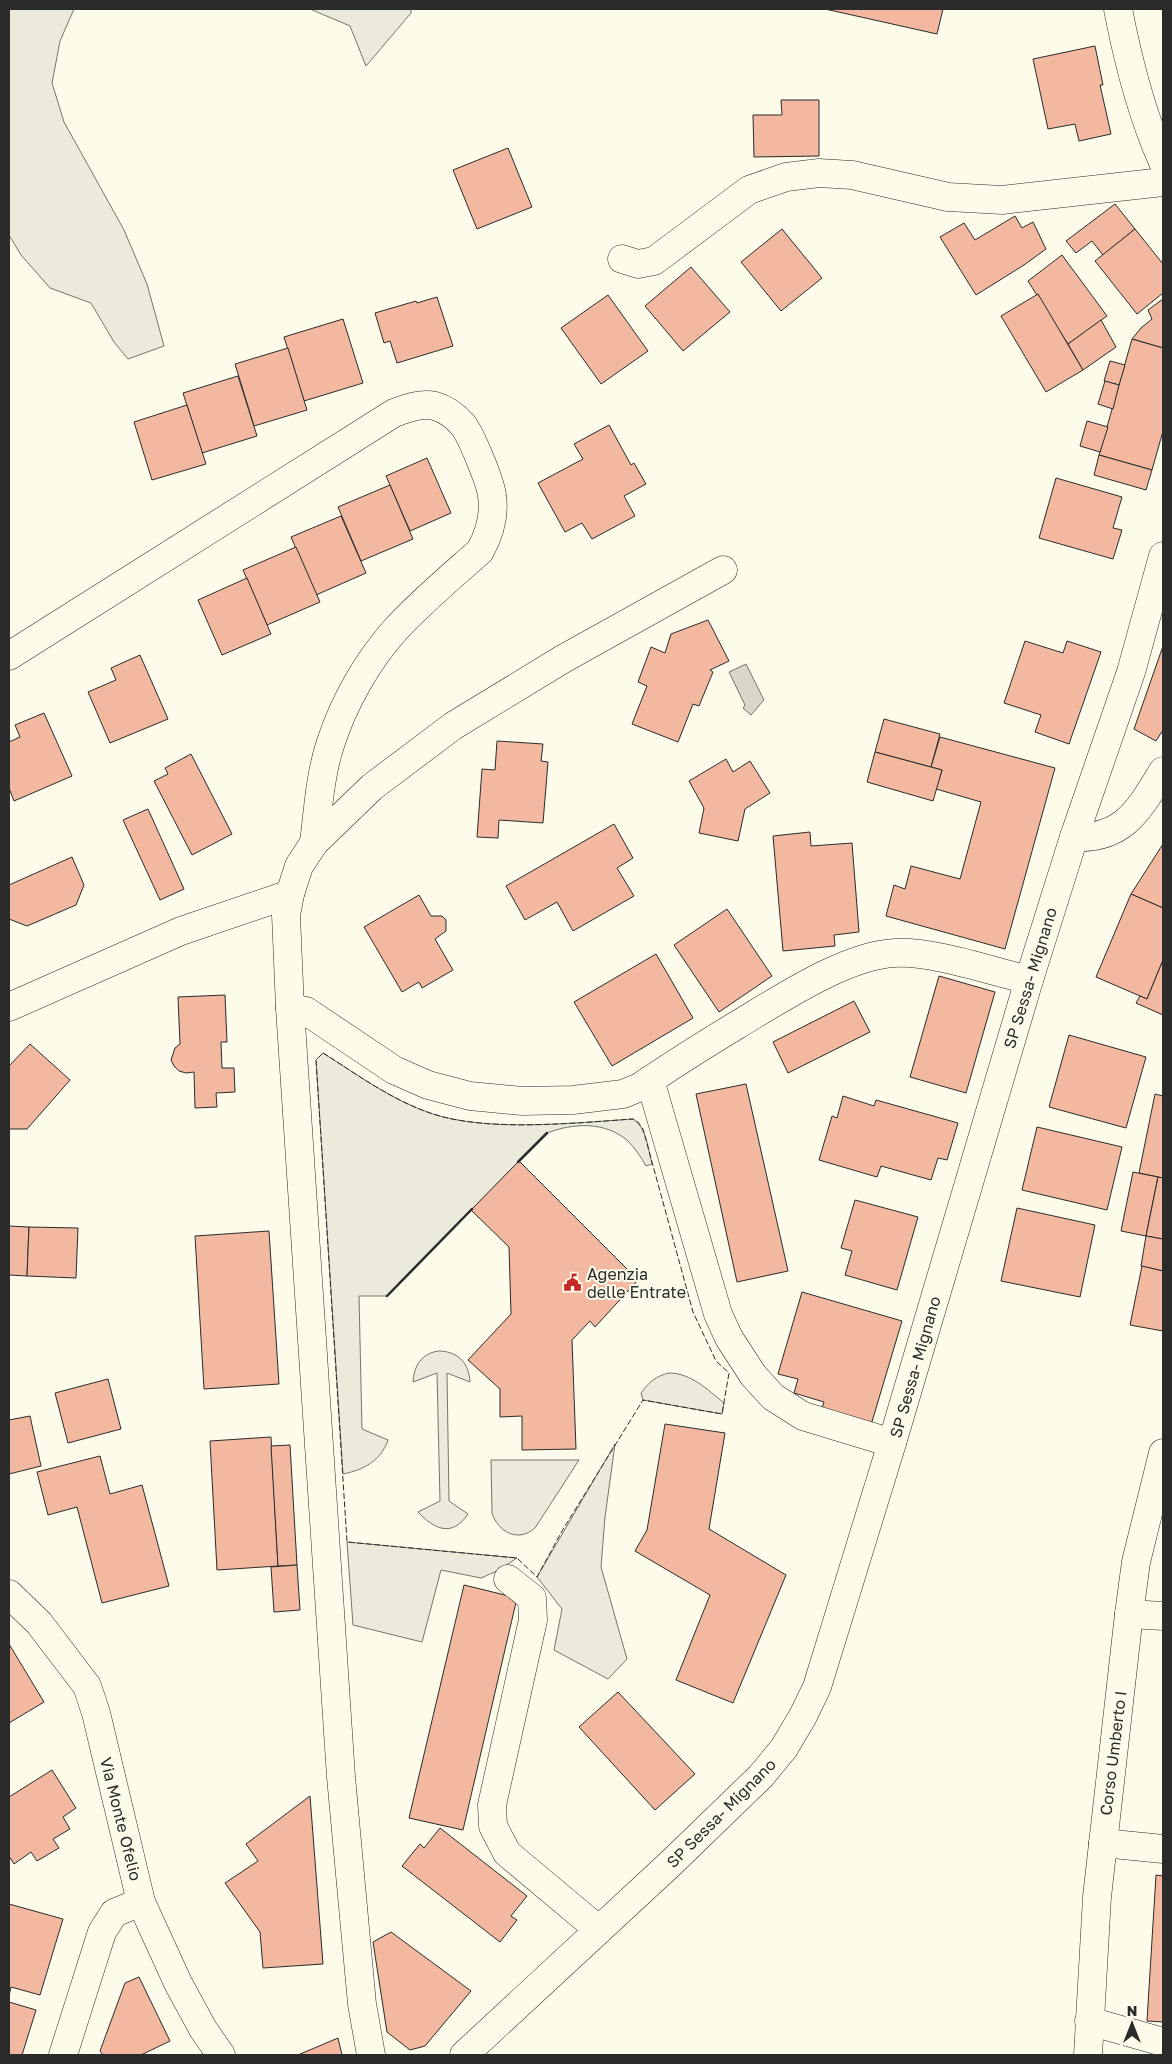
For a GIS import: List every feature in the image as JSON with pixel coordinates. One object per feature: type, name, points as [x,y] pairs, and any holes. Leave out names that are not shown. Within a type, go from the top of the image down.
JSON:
[{"type":"street","points":[[1118,9],[1136,88],[1150,134],[1163,162]]},
{"type":"street","points":[[622,258],[638,264],[654,261],[749,190],[786,177],[819,173],[852,175],[948,197],[1002,200],[1163,182]]},
{"type":"street","points":[[9,656],[394,413],[415,406],[435,406],[449,412],[464,426],[488,480],[492,496],[492,524],[487,539],[480,551],[395,630],[369,666],[343,709],[325,767],[314,843]]},
{"type":"street","name":"SP Sessa- Mignano","points":[[464,2055],[761,1776],[789,1740],[803,1716],[819,1679],[892,1443],[1029,980],[1074,837],[1131,672],[1163,556]]},
{"type":"street","points":[[371,2055],[362,2004],[341,1777],[290,1008],[286,914],[290,894],[299,866],[314,843],[372,787],[453,726],[547,668],[723,570]]},
{"type":"street","points":[[1074,837],[1083,838],[1113,831],[1126,823],[1136,813],[1163,771]]},
{"type":"street","points":[[9,1006],[181,931],[290,894]]},
{"type":"street","points":[[290,1008],[306,1011],[394,1070],[428,1085],[470,1096],[522,1101],[605,1098],[623,1094],[650,1080],[786,995],[861,958],[895,953],[924,955],[1029,980]]},
{"type":"street","points":[[650,1080],[718,1314],[729,1338],[753,1375],[773,1397],[803,1416],[892,1443]]},
{"type":"street","name":"Corso Umberto I","points":[[1088,2055],[1096,1897],[1129,1614],[1136,1562],[1163,1453]]},
{"type":"street","points":[[508,1579],[532,1598],[533,1620],[492,1805],[493,1826],[507,1854],[599,1930]]},
{"type":"street","name":"Via Monte Ofelio","points":[[9,1594],[39,1623],[87,1686],[96,1713],[141,1902],[178,1982],[203,2029],[221,2055]]},
{"type":"street","points":[[1129,1614],[1163,1616]]},
{"type":"street","points":[[1103,1843],[1163,1849]]},
{"type":"street","points":[[63,2055],[102,1932],[114,1913],[141,1902]]},
{"type":"street","points":[[1089,2021],[1163,2042]]},
{"type":"shaded area","points":[[9,9],[74,9],[60,41],[52,83],[64,122],[124,230],[147,284],[164,346],[128,359],[114,342],[91,303],[50,288],[21,255],[9,235]]},
{"type":"shaded area","points":[[310,9],[411,9],[411,13],[366,66],[350,26]]},
{"type":"shaded area","points":[[746,664],[764,700],[751,715],[743,708],[745,705],[729,672]]},
{"type":"shaded area","points":[[323,1053],[376,1087],[404,1102],[418,1109],[455,1120],[505,1125],[532,1125],[633,1119],[644,1133],[652,1164],[646,1166],[628,1141],[609,1130],[599,1127],[567,1127],[547,1133],[387,1296],[359,1296],[362,1429],[388,1440],[381,1454],[376,1459],[364,1467],[343,1474],[316,1060]]},
{"type":"shaded area","points":[[438,1351],[451,1353],[461,1359],[467,1369],[470,1382],[447,1373],[449,1501],[468,1514],[462,1522],[449,1528],[443,1528],[430,1523],[418,1512],[440,1501],[437,1373],[413,1382],[417,1366],[423,1358]]},
{"type":"shaded area","points":[[669,1373],[685,1376],[705,1388],[724,1403],[722,1414],[643,1400],[641,1393],[647,1386],[653,1380]]},
{"type":"shaded area","points":[[615,1444],[605,1517],[601,1567],[627,1659],[608,1679],[554,1650],[562,1609],[537,1577]]},
{"type":"shaded area","points":[[491,1460],[579,1460],[535,1528],[522,1535],[516,1535],[504,1530],[495,1520],[492,1513]]},
{"type":"shaded area","points":[[347,1542],[517,1558],[499,1570],[481,1578],[441,1570],[422,1642],[353,1625]]},
{"type":"building","points":[[825,9],[943,9],[937,34]]},
{"type":"building","points":[[1095,46],[1103,85],[1100,85],[1111,134],[1079,141],[1075,124],[1048,129],[1033,59]]},
{"type":"building","points":[[781,100],[819,100],[819,156],[754,157],[753,115],[782,115]]},
{"type":"building","points":[[508,148],[532,207],[477,229],[453,170]]},
{"type":"building","points":[[1115,204],[1135,229],[1103,255],[1092,241],[1076,253],[1066,241]]},
{"type":"building","points":[[1015,216],[1022,228],[1033,222],[1046,249],[976,295],[940,237],[964,223],[975,240]]},
{"type":"building","points":[[782,229],[822,278],[781,311],[741,262]]},
{"type":"building","points":[[1135,229],[1163,264],[1163,293],[1137,314],[1095,261]]},
{"type":"building","points":[[1062,255],[1107,316],[1068,344],[1028,281]]},
{"type":"building","points":[[691,267],[730,312],[683,351],[645,306]]},
{"type":"building","points":[[1038,294],[1083,370],[1046,392],[1001,316]]},
{"type":"building","points":[[608,295],[648,351],[601,384],[561,328]]},
{"type":"building","points":[[437,297],[453,346],[397,363],[390,341],[384,343],[375,313]]},
{"type":"building","points":[[1163,299],[1163,348],[1132,339],[1152,319],[1148,310]]},
{"type":"building","points":[[343,319],[363,383],[304,401],[284,337]]},
{"type":"building","points":[[1101,320],[1116,347],[1083,370],[1068,344]]},
{"type":"building","points":[[1132,339],[1163,348],[1163,431],[1152,470],[1099,455]]},
{"type":"building","points":[[288,348],[307,410],[254,426],[235,364]]},
{"type":"building","points":[[1110,361],[1125,365],[1119,385],[1104,381]]},
{"type":"building","points":[[238,376],[257,436],[202,453],[183,393]]},
{"type":"building","points":[[1105,381],[1119,385],[1113,409],[1098,404]]},
{"type":"building","points":[[187,405],[206,464],[152,480],[134,422]]},
{"type":"building","points":[[1087,421],[1108,427],[1100,452],[1080,446]]},
{"type":"building","points":[[609,425],[631,465],[634,463],[646,484],[624,496],[635,516],[592,539],[582,523],[565,532],[538,483],[583,459],[574,444]]},
{"type":"building","points":[[1099,455],[1152,470],[1146,490],[1094,475]]},
{"type":"building","points":[[427,458],[451,513],[410,531],[386,476]]},
{"type":"building","points":[[1056,478],[1122,497],[1113,528],[1122,530],[1113,559],[1039,538]]},
{"type":"building","points":[[390,485],[413,539],[361,561],[338,507]]},
{"type":"building","points":[[341,516],[366,573],[316,595],[291,537]]},
{"type":"building","points":[[296,547],[320,602],[267,625],[243,570]]},
{"type":"building","points":[[247,578],[271,634],[222,655],[198,600]]},
{"type":"building","points":[[708,620],[729,661],[710,670],[713,672],[699,706],[693,704],[678,742],[632,724],[647,686],[638,682],[651,647],[665,653],[671,634]]},
{"type":"building","points":[[1025,641],[1063,653],[1067,641],[1101,652],[1069,744],[1035,732],[1041,715],[1004,703]]},
{"type":"building","points":[[1163,646],[1163,730],[1156,741],[1134,729]]},
{"type":"building","points":[[140,655],[168,719],[110,743],[88,692],[116,680],[111,668]]},
{"type":"building","points":[[44,713],[72,776],[14,801],[9,788],[9,742],[20,737],[15,725]]},
{"type":"building","points":[[884,719],[940,734],[931,767],[875,752]]},
{"type":"building","points":[[940,737],[1055,768],[1005,949],[886,916],[894,885],[905,889],[911,866],[960,879],[981,802],[936,789],[942,770],[931,767]]},
{"type":"building","points":[[497,741],[543,744],[541,761],[548,762],[543,823],[499,820],[498,838],[477,837],[482,769],[495,770]]},
{"type":"building","points":[[875,752],[942,770],[933,801],[867,782]]},
{"type":"building","points":[[191,754],[232,834],[192,855],[154,781],[168,774],[165,768]]},
{"type":"building","points":[[726,759],[733,772],[750,761],[770,793],[745,809],[738,841],[699,833],[704,808],[689,781]]},
{"type":"building","points":[[148,809],[184,889],[160,900],[123,820]]},
{"type":"building","points":[[614,824],[633,858],[617,868],[634,896],[573,931],[557,902],[525,920],[506,886]]},
{"type":"building","points":[[810,832],[811,846],[852,843],[859,932],[834,935],[835,946],[783,951],[773,836]]},
{"type":"building","points":[[1163,844],[1163,908],[1131,894]]},
{"type":"building","points":[[72,857],[84,885],[76,905],[27,926],[9,919],[9,885]]},
{"type":"building","points":[[1131,894],[1163,908],[1163,960],[1147,999],[1096,977]]},
{"type":"building","points":[[419,895],[431,916],[442,916],[446,920],[446,931],[435,939],[453,970],[422,988],[419,982],[402,992],[364,927]]},
{"type":"building","points":[[727,909],[772,976],[719,1012],[674,945]]},
{"type":"building","points":[[656,954],[693,1018],[612,1066],[574,1002]]},
{"type":"building","points":[[1163,960],[1163,1015],[1136,1003],[1140,996],[1147,999]]},
{"type":"building","points":[[939,976],[995,992],[966,1093],[910,1077]]},
{"type":"building","points":[[225,995],[227,1042],[221,1042],[222,1068],[234,1068],[235,1092],[216,1093],[217,1107],[195,1108],[194,1072],[186,1073],[179,1071],[171,1060],[175,1048],[180,1044],[178,997]]},
{"type":"building","points":[[854,1001],[870,1032],[788,1073],[773,1042]]},
{"type":"building","points":[[1069,1035],[1146,1057],[1126,1128],[1049,1107]]},
{"type":"building","points":[[30,1044],[70,1080],[27,1129],[9,1129],[9,1066]]},
{"type":"building","points":[[746,1084],[788,1271],[737,1282],[696,1094]]},
{"type":"building","points":[[1155,1094],[1163,1096],[1163,1178],[1139,1173]]},
{"type":"building","points":[[843,1096],[874,1106],[876,1100],[958,1123],[947,1160],[938,1158],[931,1180],[881,1166],[877,1177],[819,1160],[832,1116],[837,1118]]},
{"type":"building","points":[[1037,1127],[1122,1147],[1107,1210],[1022,1190]]},
{"type":"building","points":[[519,1161],[638,1280],[595,1327],[590,1321],[572,1340],[576,1449],[522,1450],[522,1416],[500,1417],[500,1389],[468,1360],[511,1314],[509,1247],[471,1210]]},
{"type":"building","points":[[1133,1172],[1158,1177],[1146,1236],[1121,1231]]},
{"type":"building","points":[[1158,1177],[1163,1178],[1163,1239],[1146,1236]]},
{"type":"building","points":[[855,1200],[918,1217],[897,1290],[845,1275],[852,1251],[841,1248]]},
{"type":"building","points":[[1017,1208],[1095,1225],[1080,1297],[1001,1281]]},
{"type":"building","points":[[9,1226],[29,1227],[27,1276],[9,1275]]},
{"type":"building","points":[[29,1227],[78,1228],[76,1278],[27,1276]]},
{"type":"building","points":[[269,1231],[279,1384],[204,1389],[195,1236]]},
{"type":"building","points":[[1146,1236],[1163,1239],[1163,1271],[1141,1266]]},
{"type":"building","points":[[1142,1266],[1163,1271],[1163,1331],[1130,1325]]},
{"type":"building","points":[[802,1292],[902,1321],[871,1425],[821,1411],[824,1402],[794,1393],[798,1379],[778,1374]]},
{"type":"building","points":[[108,1379],[121,1429],[68,1443],[55,1393]]},
{"type":"building","points":[[30,1416],[41,1466],[9,1474],[9,1420]]},
{"type":"building","points":[[665,1424],[725,1433],[709,1529],[786,1575],[733,1703],[676,1680],[710,1595],[635,1551],[647,1530]]},
{"type":"building","points":[[271,1437],[278,1566],[217,1570],[210,1441]]},
{"type":"building","points":[[290,1445],[297,1565],[278,1566],[271,1446]]},
{"type":"building","points":[[100,1456],[110,1494],[142,1485],[169,1586],[102,1603],[77,1507],[48,1515],[37,1472]]},
{"type":"building","points":[[297,1565],[300,1610],[274,1612],[271,1567]]},
{"type":"building","points":[[464,1585],[517,1598],[463,1830],[409,1818]]},
{"type":"building","points":[[9,1644],[44,1702],[9,1723]]},
{"type":"building","points":[[618,1692],[695,1774],[655,1810],[579,1727]]},
{"type":"building","points":[[52,1770],[76,1808],[63,1817],[70,1829],[53,1839],[59,1848],[37,1861],[31,1852],[14,1864],[9,1856],[9,1797]]},
{"type":"building","points":[[310,1796],[323,1964],[263,1968],[260,1932],[225,1883],[258,1861],[246,1844]]},
{"type":"building","points":[[440,1828],[527,1896],[511,1916],[517,1920],[500,1942],[402,1866],[420,1844],[424,1848]]},
{"type":"building","points":[[1156,1875],[1163,1876],[1163,2022],[1147,2021]]},
{"type":"building","points":[[9,1904],[63,1919],[40,1995],[11,1987],[9,1996]]},
{"type":"building","points":[[391,1932],[471,1991],[425,2046],[410,2050],[387,2032],[373,1942]]},
{"type":"building","points":[[139,1977],[170,2041],[141,2055],[103,2055],[100,2051],[125,1983]]},
{"type":"building","points":[[9,2002],[36,2010],[22,2055],[9,2055]]},
{"type":"building","points":[[338,2038],[342,2055],[298,2055]]},
{"type":"fence","points":[[323,1053],[376,1087],[404,1102],[418,1109],[455,1120],[505,1125],[532,1125],[633,1119],[643,1129],[693,1312],[716,1361],[729,1373],[722,1414],[643,1400],[562,1531],[537,1577],[517,1558],[347,1542],[316,1060],[323,1053]]},
{"type":"wall","points":[[518,1162],[547,1133]]},
{"type":"wall","points":[[387,1296],[472,1209]]},
{"type":"place","name":"Agenzia delle Entrate","points":[[573,1283]]}]
